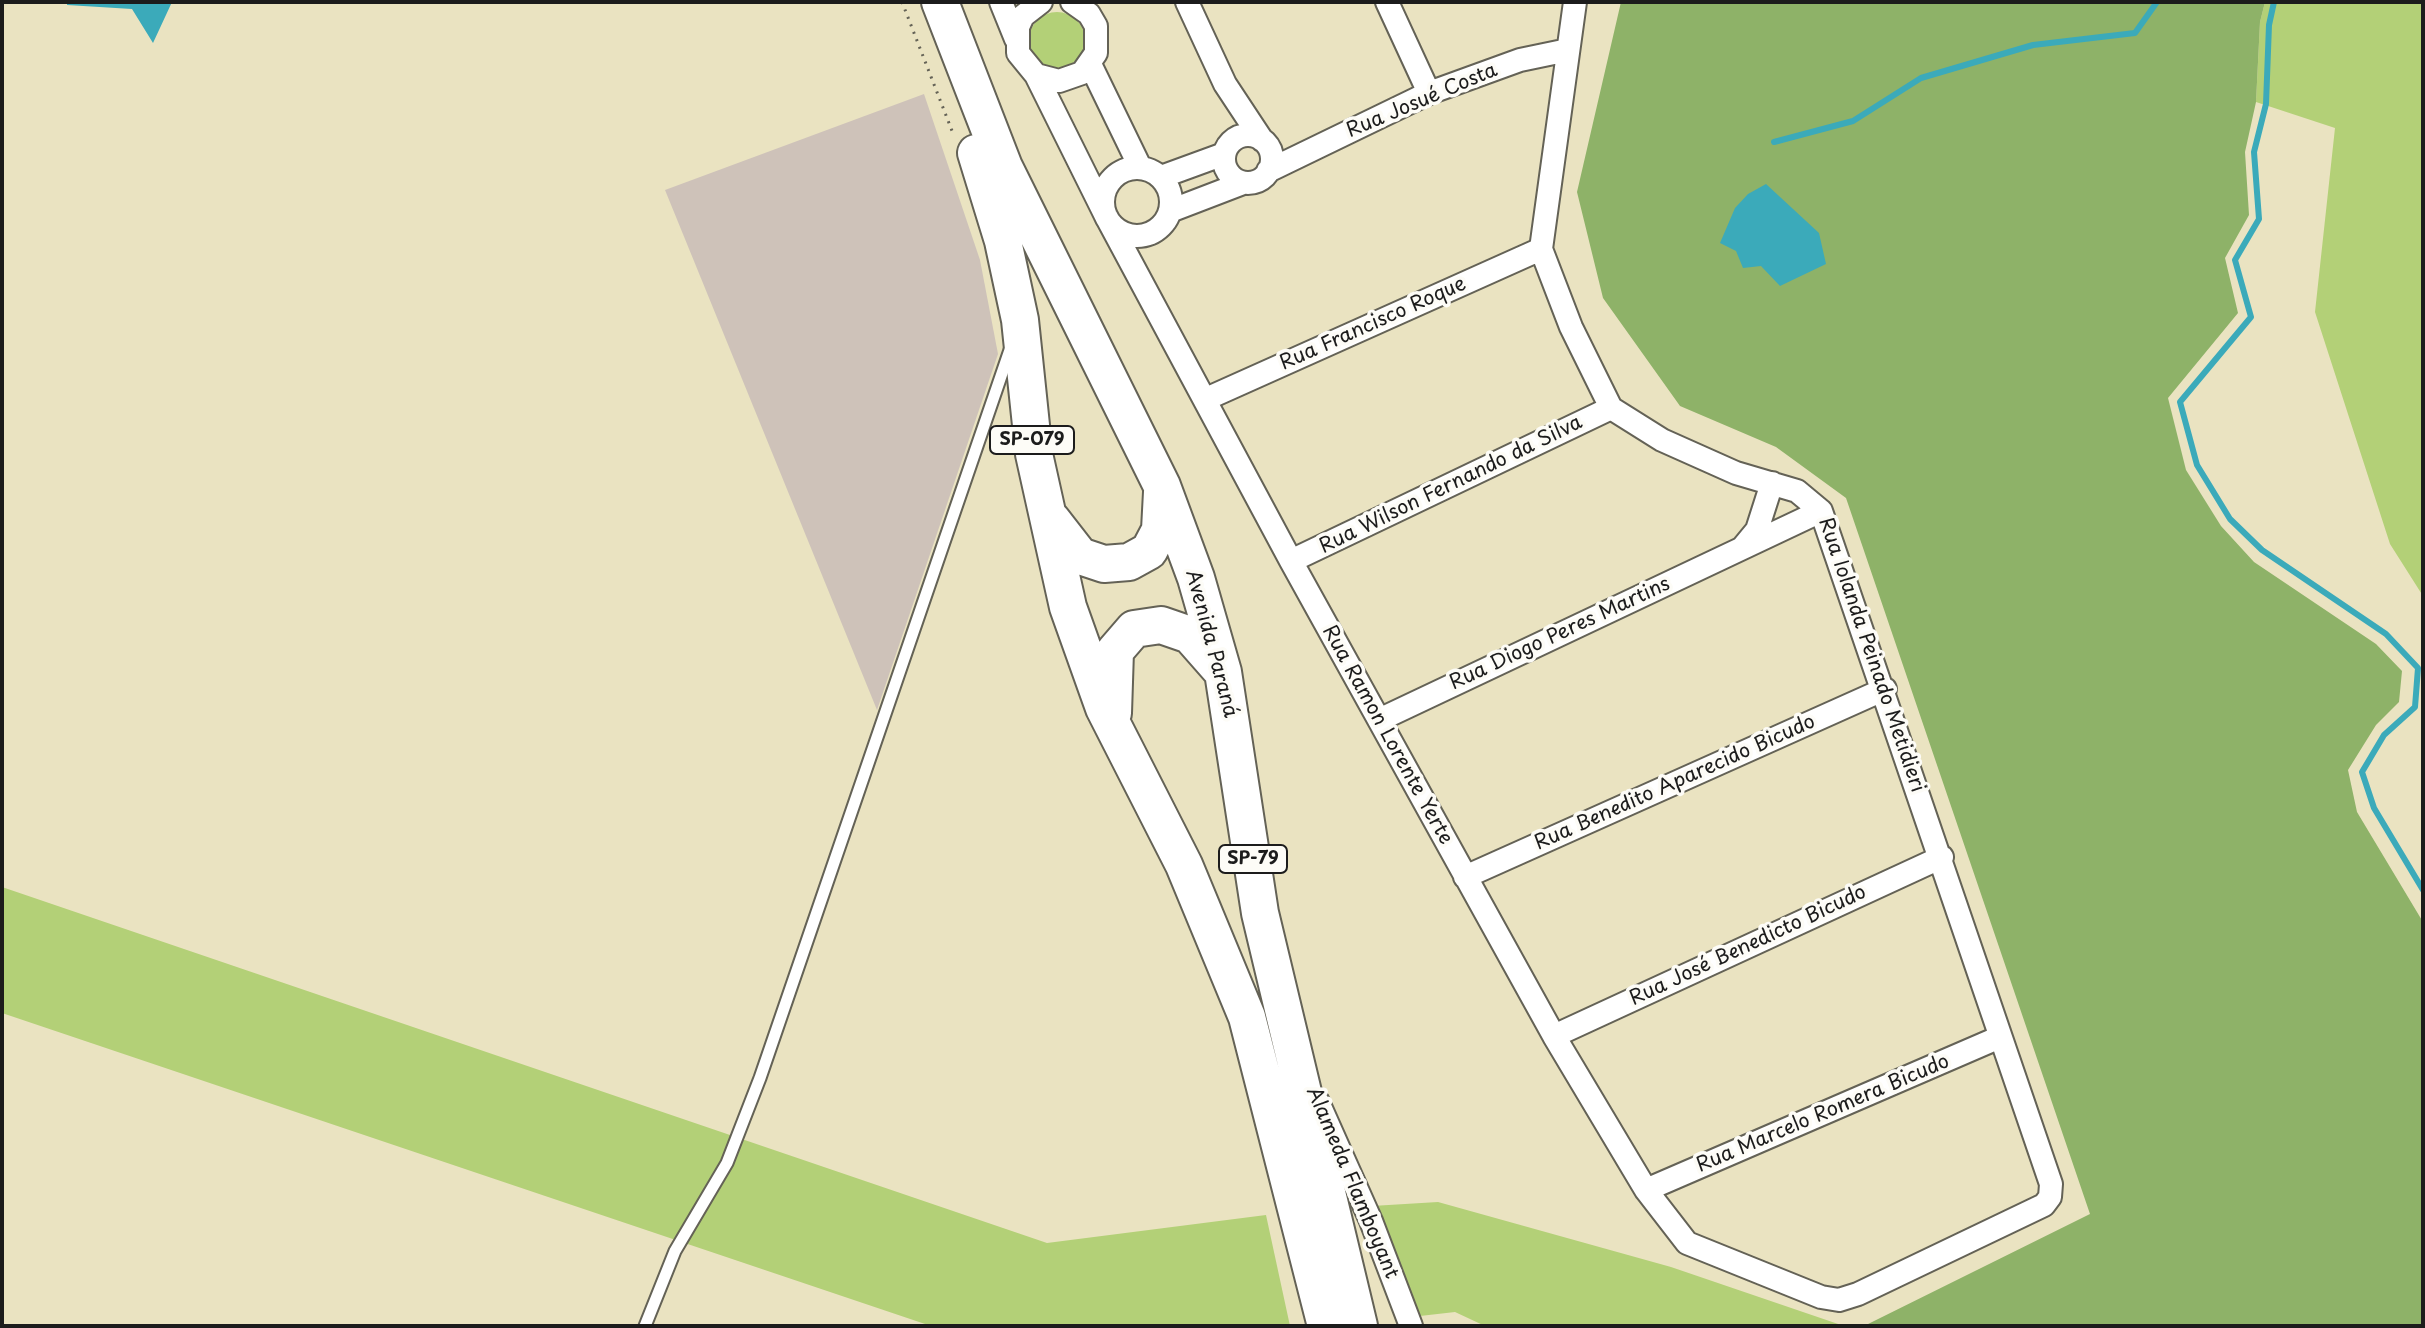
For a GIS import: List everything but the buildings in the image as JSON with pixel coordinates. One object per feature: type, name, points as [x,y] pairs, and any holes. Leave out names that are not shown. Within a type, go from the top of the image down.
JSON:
[{"type":"main road","name":"SP-079","points":[[919,2],[986,181],[1020,320],[1034,454],[1068,607],[1113,729],[1184,865]]},
{"type":"main road","name":"Avenida Paraná","points":[[940,2],[1004,167],[1162,486],[1196,578],[1223,672],[1260,913],[1359,1326]]},
{"type":"main road","points":[[1045,509],[1061,536],[1080,556],[1104,564],[1129,562],[1149,551],[1160,530],[1162,486]]},
{"type":"main road","points":[[1113,729],[1115,651],[1134,629],[1161,625],[1190,635],[1223,672]]},
{"type":"main road","name":"SP-79","points":[[1184,865],[1247,1017],[1326,1326]]},
{"type":"street","points":[[1001,2],[1016,39]]},
{"type":"street","points":[[1016,39],[1023,16],[1041,2]]},
{"type":"street","points":[[1036,75],[1059,81],[1082,73],[1090,64],[1098,39],[1096,26],[1089,14],[1072,2]]},
{"type":"street","points":[[1170,211],[1243,183],[1258,181],[1267,153],[1225,84],[1187,2]]},
{"type":"street","points":[[1387,2],[1429,93]]},
{"type":"street","points":[[1575,2],[1541,249],[1571,327],[1611,408]]},
{"type":"street","name":"Rua Ramon Lorente Yerte","points":[[1016,39],[1025,66],[1036,75],[1106,216],[1465,877],[1554,1036],[1646,1190],[1687,1243]]},
{"type":"street","name":"Rua Josué Costa","points":[[1267,153],[1323,144],[1429,93],[1520,60],[1568,50]]},
{"type":"street","points":[[1090,64],[1140,167],[1161,177],[1171,193],[1170,211],[1157,230],[1135,236],[1118,230],[1106,216],[1104,193],[1118,173],[1140,167]]},
{"type":"street","points":[[1225,84],[1229,147],[1226,169],[1243,183]]},
{"type":"street","points":[[1161,177],[1229,147],[1248,135],[1267,153]]},
{"type":"street","name":"Rua Francisco Roque","points":[[1206,399],[1541,249]]},
{"type":"street","name":"Rua Iolanda Peinado Metidieri","points":[[1611,408],[1662,440],[1736,473],[1797,491],[1821,511],[1885,689],[2051,1184],[2050,1197],[2044,1205],[1858,1294],[1839,1300],[1821,1297],[1687,1243]]},
{"type":"street","name":"Rua Wilson Fernando da Silva","points":[[1291,561],[1611,408]]},
{"type":"street","points":[[1736,473],[1753,485],[1764,511]]},
{"type":"street","points":[[1742,548],[1757,530],[1772,483]]},
{"type":"street","name":"Rua Diogo Peres Martins","points":[[1379,720],[1821,511]]},
{"type":"street","name":"Rua Benedito Aparecido Bicudo","points":[[1465,877],[1885,689]]},
{"type":"street","name":"Rua José Benedicto Bicudo","points":[[1554,1036],[1942,857]]},
{"type":"street","name":"Rua Marcelo Romera Bicudo","points":[[1646,1190],[2000,1037]]},
{"type":"street","name":"Alameda Flamboyant","points":[[1291,1040],[1371,1221],[1411,1326]]},
{"type":"lane","points":[[645,1326],[675,1251],[727,1163],[760,1078],[1020,320]]},
{"type":"shaded area","points":[[924,94],[980,260],[998,354],[877,710],[665,190]]},
{"type":"green space","points":[[1621,2],[2265,2],[2260,22],[2256,102],[2245,152],[2249,215],[2225,258],[2238,313],[2168,398],[2186,470],[2221,526],[2254,562],[2376,644],[2402,671],[2399,702],[2376,725],[2348,770],[2357,812],[2423,922],[2423,1326],[1864,1326],[2090,1214],[1846,498],[1776,447],[1680,406],[1603,298],[1577,192]]},
{"type":"green space","points":[[2265,2],[2423,2],[2423,596],[2390,544],[2315,312],[2335,128],[2256,102],[2260,22]]},
{"type":"green space","points":[[1057,12],[1077,20],[1085,40],[1077,60],[1057,68],[1037,60],[1029,40],[1037,20]]},
{"type":"green space","points":[[2,887],[1047,1243],[1266,1215],[1290,1326],[931,1326],[2,1013]]},
{"type":"green space","points":[[1438,1202],[1671,1267],[1844,1326],[1485,1326],[1455,1312],[1420,1316],[1372,1206]]},
{"type":"water","points":[[67,2],[172,2],[153,43],[132,9],[67,5]]},
{"type":"water","points":[[1766,184],[1819,233],[1826,264],[1780,286],[1761,266],[1743,268],[1736,251],[1720,243],[1735,208],[1748,194]]},
{"type":"waterway","points":[[1774,142],[1853,121],[1921,78],[2033,45],[2135,33],[2157,2]]},
{"type":"waterway","points":[[2274,2],[2269,25],[2266,104],[2254,152],[2259,219],[2235,260],[2251,317],[2180,402],[2197,465],[2230,519],[2262,550],[2386,634],[2418,668],[2415,707],[2384,735],[2362,772],[2374,808],[2423,890]]}]
